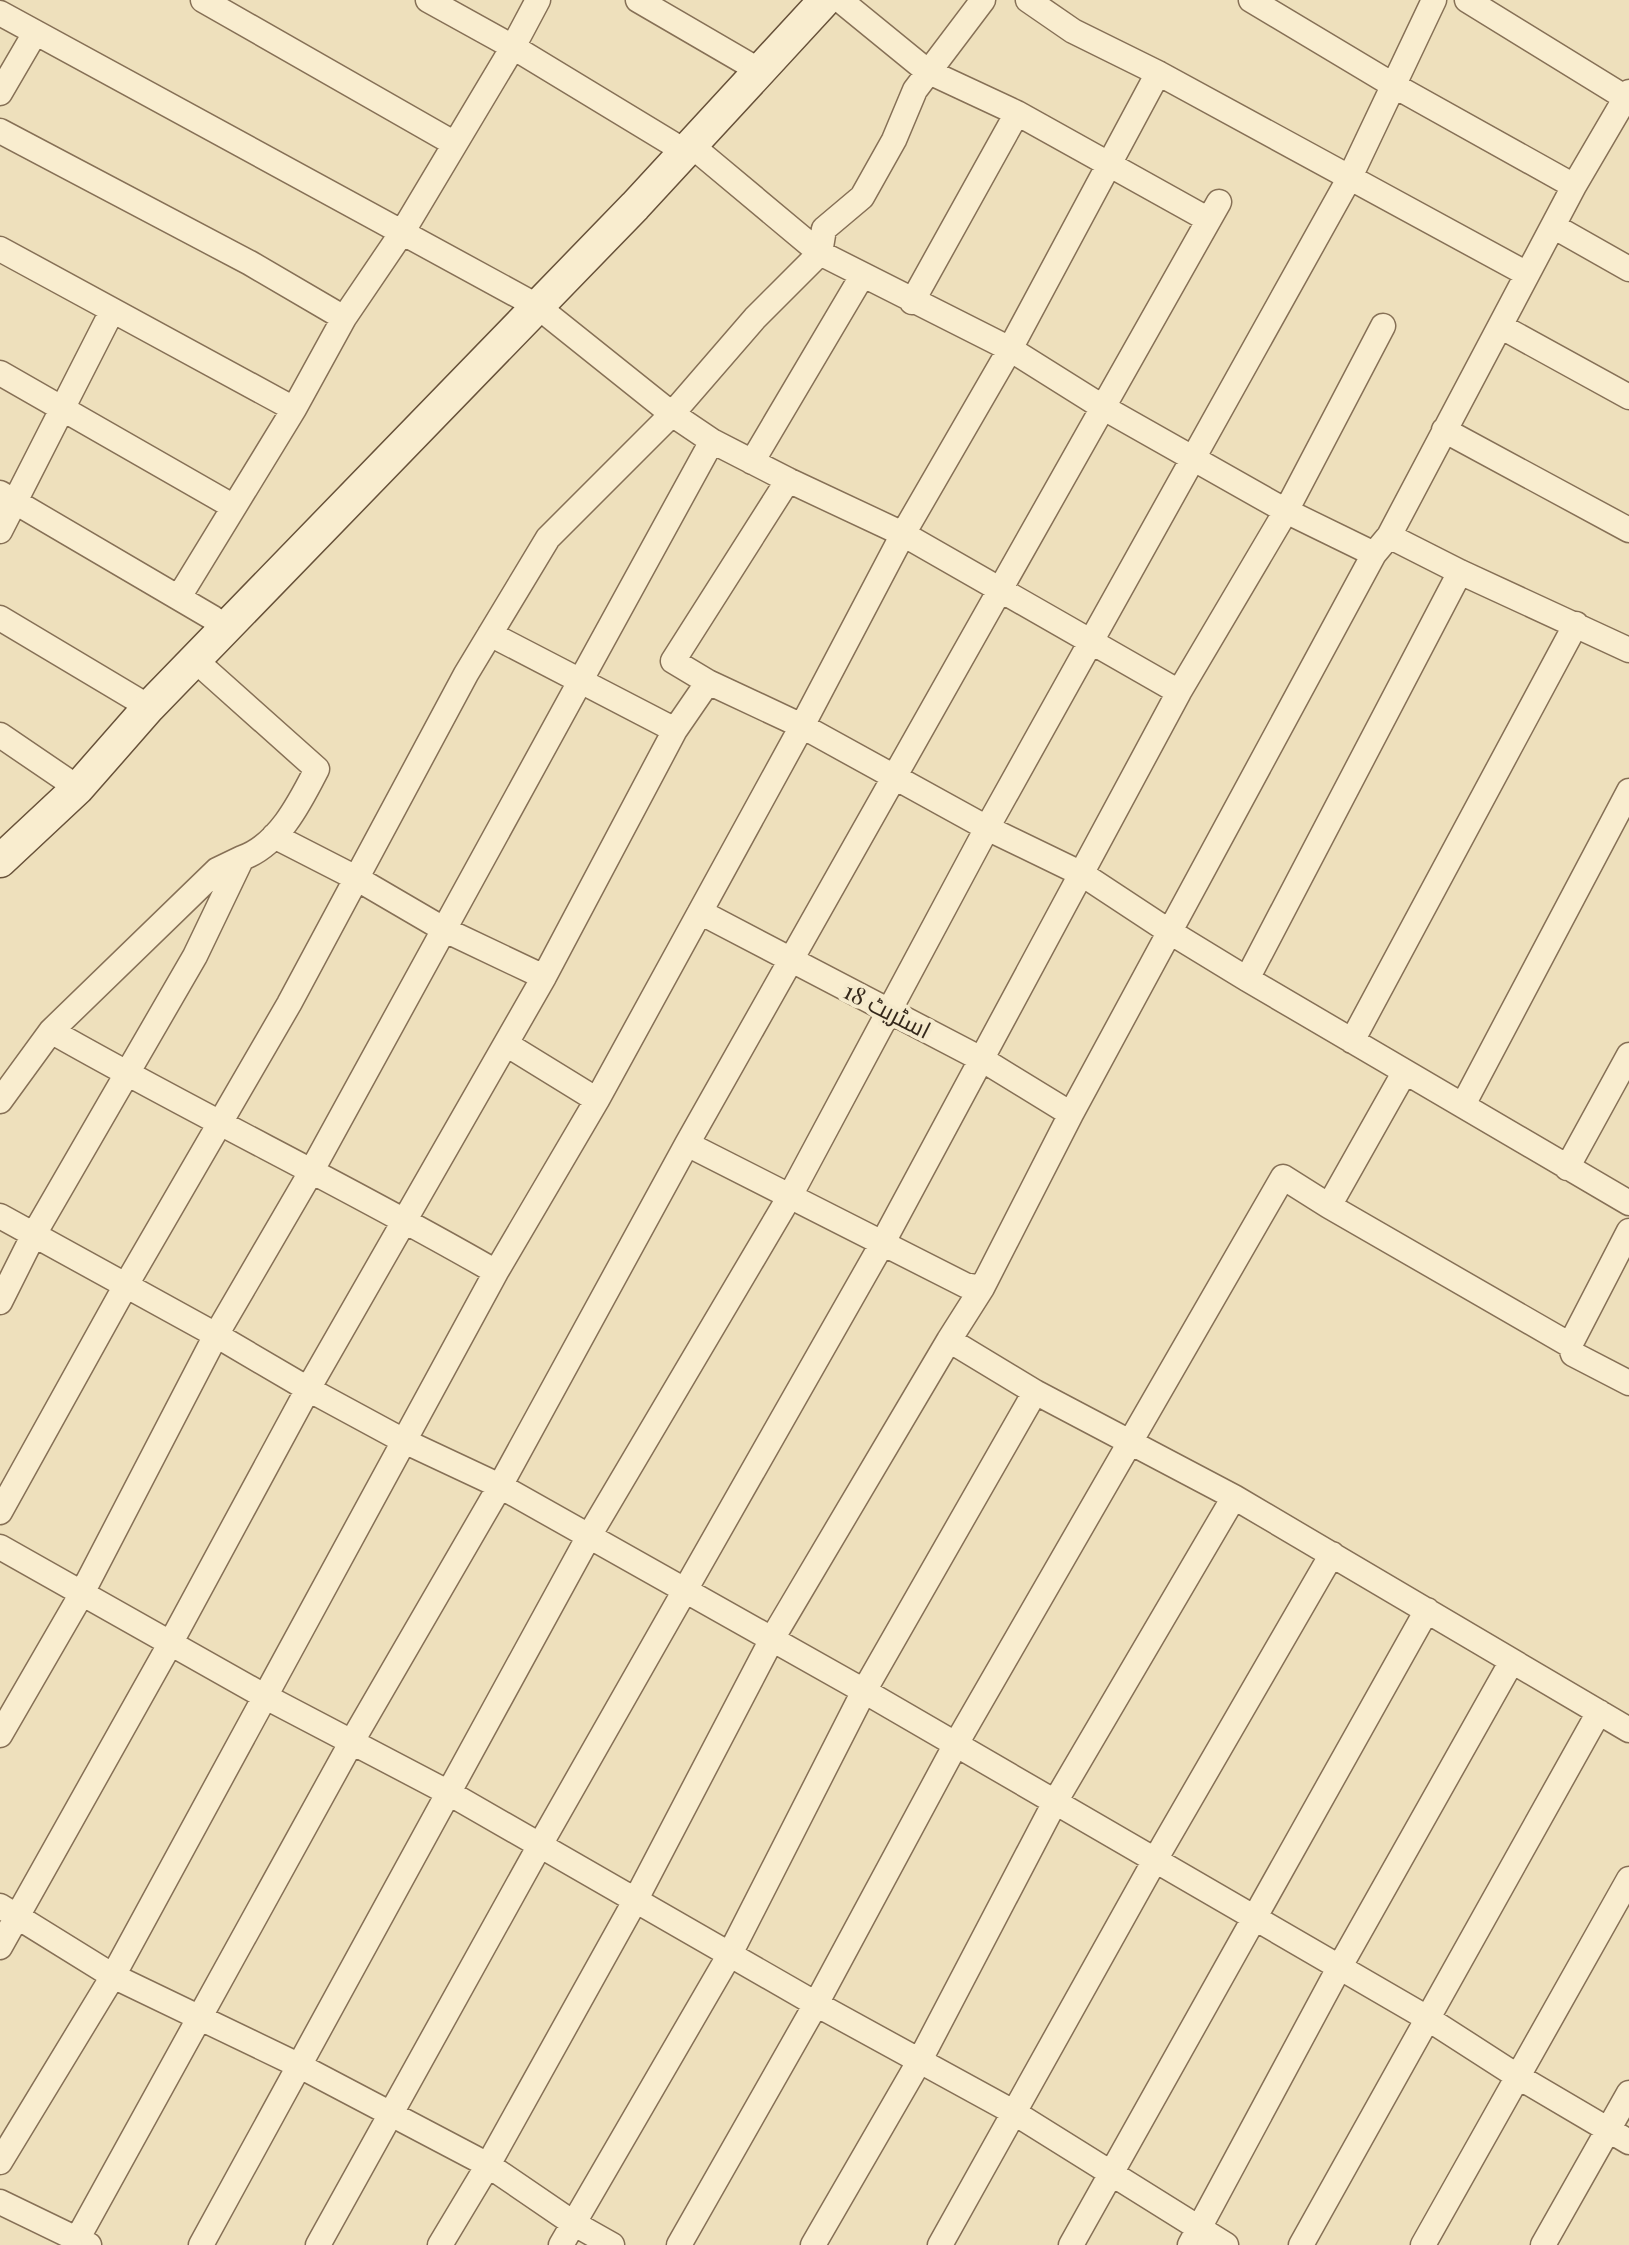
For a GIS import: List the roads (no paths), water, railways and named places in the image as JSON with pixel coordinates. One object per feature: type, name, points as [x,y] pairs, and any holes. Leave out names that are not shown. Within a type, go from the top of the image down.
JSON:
[{"type":"street","points":[[203,0],[455,144]]},
{"type":"street","points":[[428,0],[689,149],[820,253],[1010,349],[1104,408],[1286,511],[1460,572],[1629,650]]},
{"type":"street","points":[[179,597],[294,409],[344,318],[403,231],[538,0]]},
{"type":"street","points":[[638,0],[760,71]]},
{"type":"street","points":[[0,861],[78,788],[149,707],[689,149],[825,0]]},
{"type":"street","points":[[0,2202],[80,2243],[351,1743],[500,1486],[687,1144],[1214,211],[1110,163],[1017,113],[927,71],[840,0]]},
{"type":"street","points":[[0,1512],[126,1285],[289,1004],[490,634],[548,538],[672,414],[755,318],[820,253],[824,229],[862,197],[894,140],[915,90],[983,0]]},
{"type":"street","points":[[1028,0],[1073,31],[1158,73],[1527,274]]},
{"type":"street","points":[[1251,0],[1393,85],[1574,186]]},
{"type":"street","points":[[201,2245],[589,1536],[790,1196],[987,828],[1350,177],[1434,0]]},
{"type":"street","points":[[440,2245],[635,1901],[772,1639],[982,1288],[1071,1114],[1574,186],[1619,133],[1627,95],[1467,0]]},
{"type":"street","points":[[0,13],[537,306],[672,414],[712,441],[903,534],[1179,692]]},
{"type":"street","points":[[0,93],[35,33]]},
{"type":"street","points":[[0,2162],[113,1976],[496,1272],[597,1100],[802,726],[903,534],[1010,349],[1158,73]]},
{"type":"street","points":[[912,302],[1017,113]]},
{"type":"street","points":[[0,131],[250,263],[344,318]]},
{"type":"street","points":[[1553,226],[1629,269]]},
{"type":"street","points":[[0,249],[294,409]]},
{"type":"street","points":[[752,462],[862,276]]},
{"type":"street","points":[[0,531],[8,497],[63,409],[112,311]]},
{"type":"street","points":[[318,2245],[540,1845],[882,1244],[1179,692],[1286,511],[1383,326]]},
{"type":"street","points":[[1500,326],[1629,397]]},
{"type":"street","points":[[0,373],[234,507]]},
{"type":"street","points":[[1444,430],[1629,530]]},
{"type":"street","points":[[0,1735],[81,1595],[216,1335],[311,1172],[712,441]]},
{"type":"street","points":[[788,480],[673,661],[708,682],[802,726],[987,828],[1082,874],[1247,979],[1629,1203]]},
{"type":"street","points":[[8,497],[213,618]]},
{"type":"street","points":[[1247,979],[1460,572]]},
{"type":"street","points":[[0,618],[149,707]]},
{"type":"street","points":[[1352,1041],[1576,624]]},
{"type":"street","points":[[490,634],[675,730]]},
{"type":"street","points":[[0,1101],[51,1031],[217,870],[256,853],[274,836],[317,769],[196,661]]},
{"type":"street","points":[[0,1947],[9,1911],[170,1644],[308,1389],[544,977],[675,730],[708,682]]},
{"type":"street","points":[[0,735],[78,788]]},
{"type":"street","points":[[1463,1105],[1629,791]]},
{"type":"street","points":[[274,836],[356,878],[445,930],[544,977]]},
{"type":"street","points":[[0,1302],[33,1236],[195,956],[242,858]]},
{"type":"street","name":"اسٹریٹ 18","points":[[700,912],[983,1060],[1071,1114]]},
{"type":"street","points":[[51,1031],[128,1075],[405,1219],[496,1272]]},
{"type":"street","points":[[506,1044],[597,1100]]},
{"type":"street","points":[[1567,1168],[1629,1055]]},
{"type":"street","points":[[1329,1206],[1404,1073]]},
{"type":"street","points":[[687,1144],[965,1285],[982,1288]]},
{"type":"street","points":[[679,2245],[816,2004],[956,1744],[1283,1177],[1570,1345],[1573,1354],[1629,1383]]},
{"type":"street","points":[[0,1216],[404,1441],[500,1486],[864,1691],[1427,2018],[1517,2076],[1619,2135]]},
{"type":"street","points":[[1570,1345],[1629,1231]]},
{"type":"street","points":[[949,1340],[1035,1392],[1234,1497],[1629,1730]]},
{"type":"street","points":[[561,2245],[730,1954],[864,1691],[1035,1392]]},
{"type":"street","points":[[813,2245],[920,2060],[1055,1802],[1234,1497]]},
{"type":"street","points":[[0,1547],[264,1696],[449,1793],[816,2004],[1013,2112],[1113,2173],[1194,2237],[1226,2245]]},
{"type":"street","points":[[940,2245],[1155,1860],[1332,1554]]},
{"type":"street","points":[[1071,2245],[1427,1610]]},
{"type":"street","points":[[1194,2237],[1339,1968],[1512,1661]]},
{"type":"street","points":[[1301,2245],[1599,1712]]},
{"type":"street","points":[[1423,2245],[1629,1879]]},
{"type":"street","points":[[9,1911],[113,1976],[298,2065],[488,2165],[573,2223],[612,2245]]},
{"type":"street","points":[[1543,2245],[1619,2135],[1629,2093]]}]
